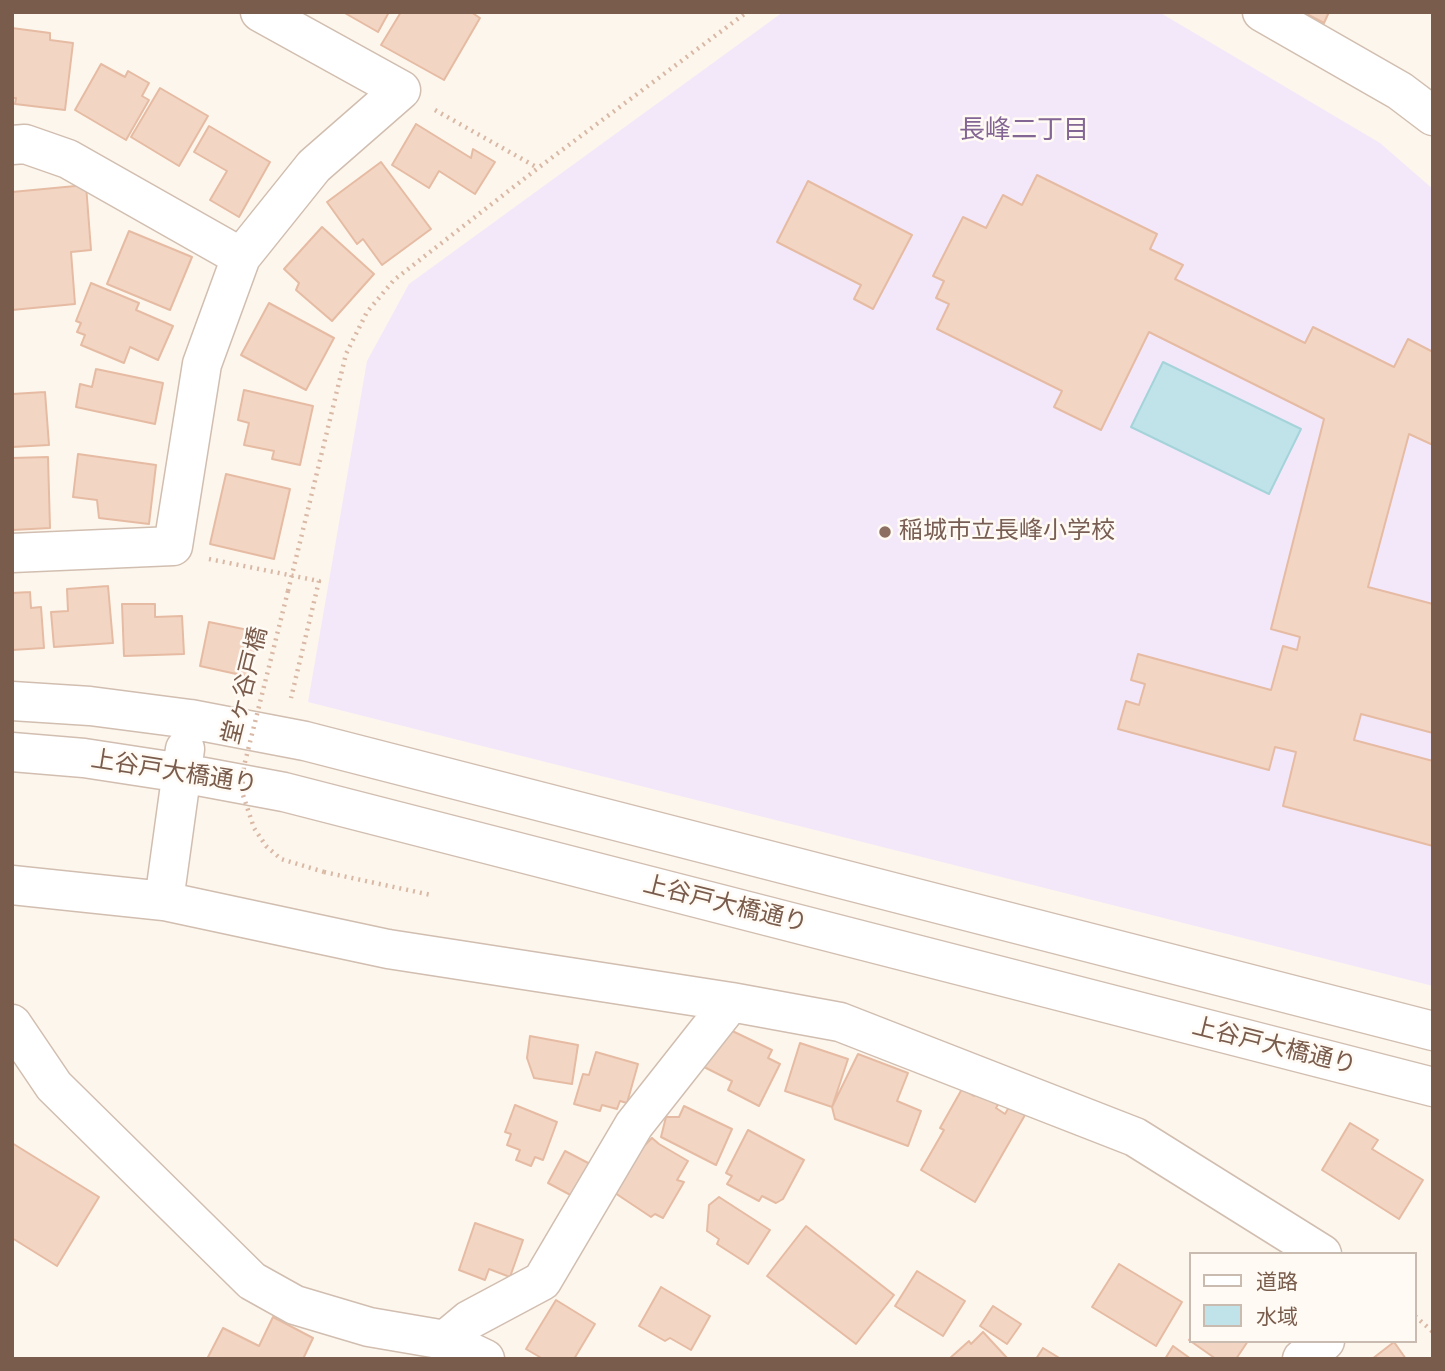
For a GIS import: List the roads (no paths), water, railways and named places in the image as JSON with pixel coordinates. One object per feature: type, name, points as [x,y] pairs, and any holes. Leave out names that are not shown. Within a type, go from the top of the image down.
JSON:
[{"type":"street","points":[[12,553],[173,545],[202,364],[241,257],[314,166],[401,90],[260,12]]},
{"type":"street","points":[[1262,12],[1400,92],[1433,116]]},
{"type":"street","points":[[12,145],[25,144],[68,159],[241,257]]},
{"type":"street","points":[[12,701],[90,706],[190,719],[305,741],[1433,1031]]},
{"type":"street","points":[[164,901],[190,719]]},
{"type":"street","name":"上谷戸大橋通り","points":[[12,752],[84,758],[284,792],[1433,1087]]},
{"type":"street","points":[[12,885],[164,901],[387,948],[731,1002],[839,1022],[1135,1137],[1319,1252]]},
{"type":"street","points":[[445,1340],[469,1320],[542,1281],[634,1125],[731,1002]]},
{"type":"street","points":[[12,1024],[54,1086],[252,1282],[295,1306],[369,1327],[445,1340],[485,1359]]},
{"type":"street","points":[[1302,1359],[1322,1343]]},
{"type":"water","points":[[1163,362],[1301,429],[1269,494],[1131,427]]},
{"type":"place","name":"稲城市立長峰小学校","points":[[885,532]]},
{"type":"district","name":"長峰二丁目","points":[[1024,131]]}]
